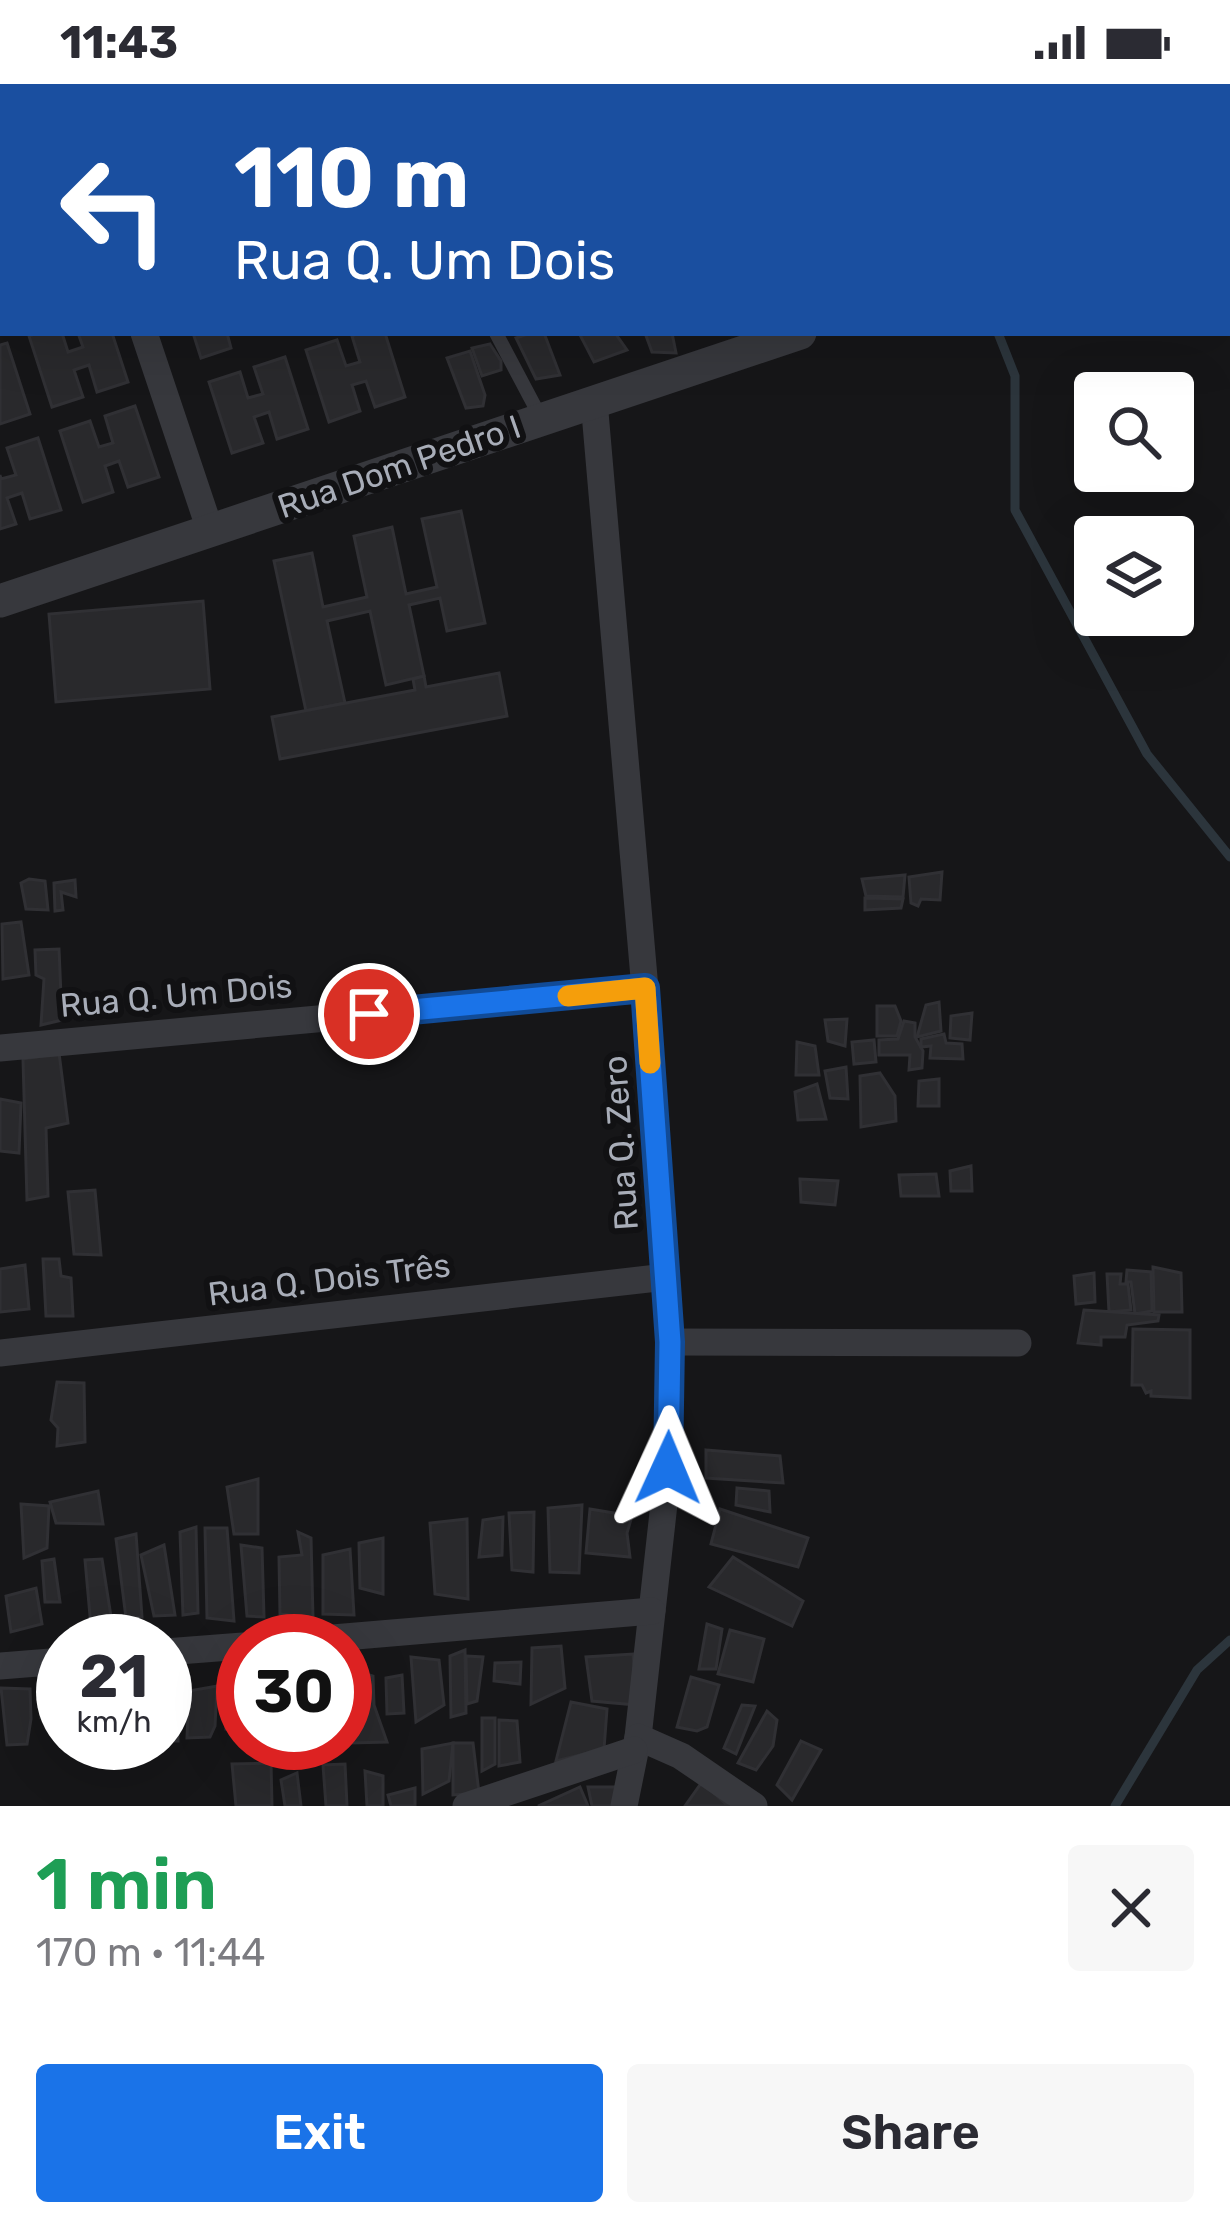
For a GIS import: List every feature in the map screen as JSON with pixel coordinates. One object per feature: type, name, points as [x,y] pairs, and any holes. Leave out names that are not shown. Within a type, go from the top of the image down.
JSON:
[{"type":"street","points":[[145,336],[210,530]]},
{"type":"street","name":"Rua Dom Pedro I","points":[[0,601],[791,336]]},
{"type":"street","name":"Rua Q. Zero","points":[[594,401],[670,1342],[668,1468],[636,1744],[624,1806]]},
{"type":"street","name":"Rua Q. Um Dois","points":[[0,1048],[645,988]]},
{"type":"street","name":"Rua Q. Dois Três","points":[[0,1353],[666,1277]]},
{"type":"street","points":[[670,1342],[1018,1343]]},
{"type":"street","points":[[372,1635],[652,1611]]},
{"type":"street","points":[[0,1666],[36,1663]]},
{"type":"street","points":[[466,1806],[636,1744],[681,1756],[754,1806]]},
{"type":"lane","points":[[498,336],[542,418]]},
{"type":"building","points":[[29,336],[63,336],[68,352],[83,347],[79,336],[113,336],[128,382],[97,392],[89,365],[74,370],[83,397],[52,407]]},
{"type":"building","points":[[194,336],[228,336],[231,348],[201,358]]},
{"type":"building","points":[[352,336],[386,336],[405,397],[375,407],[366,381],[352,385],[360,411],[329,422],[306,350],[337,340],[346,366],[360,362]]},
{"type":"building","points":[[545,336],[560,375],[536,379],[516,338]]},
{"type":"building","points":[[581,336],[617,336],[627,350],[594,362]]},
{"type":"building","points":[[646,336],[673,336],[676,353],[652,352]]},
{"type":"building","points":[[7,343],[30,414],[0,424],[0,345]]},
{"type":"building","points":[[490,344],[501,370],[482,376],[472,348]]},
{"type":"building","points":[[470,351],[485,395],[483,406],[466,408],[447,358]]},
{"type":"building","points":[[285,357],[308,429],[277,439],[269,412],[254,417],[263,443],[232,453],[209,382],[240,372],[248,398],[263,394],[254,367]]},
{"type":"building","points":[[135,406],[159,477],[128,487],[119,461],[105,466],[113,492],[83,502],[60,431],[90,421],[99,447],[113,443],[105,416]]},
{"type":"building","points":[[38,438],[61,510],[30,519],[22,493],[7,498],[16,524],[0,529],[0,475],[1,479],[16,475],[7,448]]},
{"type":"building","points":[[461,511],[485,623],[447,631],[440,598],[409,605],[424,676],[386,685],[370,611],[327,621],[345,703],[306,711],[274,561],[312,553],[323,607],[367,597],[354,536],[392,527],[406,594],[437,587],[422,519]]},
{"type":"building","points":[[203,601],[210,689],[56,702],[49,614]]},
{"type":"building","points":[[499,673],[507,716],[280,759],[272,717],[415,690],[413,679],[424,676],[426,687]]},
{"type":"building","points":[[942,872],[940,900],[921,899],[918,906],[911,903],[909,877]]},
{"type":"building","points":[[905,875],[903,897],[866,896],[862,879]]},
{"type":"building","points":[[75,880],[76,897],[61,892],[63,910],[55,911],[54,883]]},
{"type":"building","points":[[45,881],[48,910],[26,909],[21,883]]},
{"type":"building","points":[[865,898],[903,899],[901,908],[865,910]]},
{"type":"building","points":[[21,922],[29,975],[3,979],[2,924]]},
{"type":"building","points":[[59,949],[62,1020],[41,1025],[44,979],[36,975],[35,950]]},
{"type":"building","points":[[939,1002],[941,1031],[917,1037],[926,1005]]},
{"type":"building","points":[[877,1006],[895,1006],[901,1021],[897,1036],[877,1036]]},
{"type":"building","points":[[972,1013],[970,1040],[950,1038],[951,1016]]},
{"type":"building","points":[[847,1019],[845,1046],[828,1041],[825,1020]]},
{"type":"building","points":[[904,1021],[915,1023],[915,1037],[923,1051],[922,1068],[909,1070],[910,1055],[879,1055],[879,1040],[898,1039]]},
{"type":"building","points":[[944,1034],[946,1043],[962,1044],[963,1059],[930,1058],[931,1046],[921,1047],[921,1039]]},
{"type":"building","points":[[874,1040],[876,1062],[854,1064],[852,1042]]},
{"type":"building","points":[[797,1042],[815,1046],[819,1075],[796,1075]]},
{"type":"building","points":[[59,1053],[68,1123],[46,1128],[48,1196],[27,1200],[23,1059]]},
{"type":"building","points":[[846,1067],[848,1099],[830,1098],[825,1071]]},
{"type":"building","points":[[880,1073],[895,1096],[896,1121],[861,1127],[860,1076]]},
{"type":"building","points":[[939,1079],[939,1106],[918,1106],[919,1081]]},
{"type":"building","points":[[817,1084],[826,1119],[798,1120],[795,1092]]},
{"type":"building","points":[[0,1099],[21,1103],[19,1153],[0,1151]]},
{"type":"building","points":[[971,1166],[972,1191],[951,1191],[950,1171]]},
{"type":"building","points":[[936,1174],[939,1196],[901,1196],[899,1175]]},
{"type":"building","points":[[800,1179],[838,1181],[835,1205],[801,1202]]},
{"type":"building","points":[[95,1190],[101,1255],[74,1254],[68,1192]]},
{"type":"building","points":[[43,1259],[59,1259],[61,1276],[71,1278],[73,1316],[46,1316]]},
{"type":"building","points":[[25,1265],[29,1309],[0,1312],[0,1269]]},
{"type":"building","points":[[1153,1267],[1181,1273],[1182,1312],[1154,1312]]},
{"type":"building","points":[[1127,1270],[1151,1272],[1152,1311],[1135,1314]]},
{"type":"building","points":[[1094,1273],[1095,1302],[1076,1304],[1074,1276]]},
{"type":"building","points":[[1107,1274],[1121,1274],[1120,1284],[1128,1284],[1131,1310],[1109,1312]]},
{"type":"building","points":[[1084,1310],[1159,1315],[1158,1321],[1127,1325],[1125,1337],[1101,1337],[1101,1345],[1078,1343]]},
{"type":"building","points":[[1133,1329],[1190,1330],[1190,1398],[1151,1396],[1142,1385],[1132,1385]]},
{"type":"building","points":[[57,1382],[84,1383],[85,1442],[57,1446],[58,1428],[51,1420]]},
{"type":"building","points":[[706,1450],[780,1456],[783,1483],[706,1478]]},
{"type":"building","points":[[258,1479],[258,1534],[234,1534],[227,1487]]},
{"type":"building","points":[[737,1488],[769,1491],[770,1512],[736,1505]]},
{"type":"building","points":[[98,1491],[103,1524],[56,1523],[50,1502]]},
{"type":"building","points":[[21,1504],[49,1506],[47,1548],[24,1558]]},
{"type":"building","points":[[582,1505],[579,1573],[550,1572],[548,1508]]},
{"type":"building","points":[[590,1509],[632,1516],[627,1533],[630,1557],[586,1553]]},
{"type":"building","points":[[720,1509],[808,1538],[798,1567],[711,1544]]},
{"type":"building","points":[[534,1512],[533,1572],[512,1570],[509,1513]]},
{"type":"building","points":[[503,1517],[502,1555],[479,1557],[483,1520]]},
{"type":"building","points":[[467,1519],[468,1599],[435,1594],[430,1523]]},
{"type":"building","points":[[196,1527],[198,1613],[183,1614],[180,1532]]},
{"type":"building","points":[[205,1528],[227,1528],[233,1614],[207,1618]]},
{"type":"building","points":[[298,1532],[311,1538],[313,1614],[280,1614],[279,1557],[302,1555]]},
{"type":"building","points":[[136,1534],[142,1614],[125,1614],[116,1539]]},
{"type":"building","points":[[383,1538],[383,1594],[360,1588],[359,1543]]},
{"type":"building","points":[[164,1545],[175,1614],[154,1614],[141,1555]]},
{"type":"building","points":[[241,1545],[262,1548],[264,1614],[247,1614]]},
{"type":"building","points":[[350,1549],[354,1614],[323,1614],[323,1555]]},
{"type":"building","points":[[733,1557],[803,1601],[792,1626],[709,1587]]},
{"type":"building","points":[[54,1559],[60,1602],[45,1602],[42,1561]]},
{"type":"building","points":[[102,1559],[111,1614],[90,1614],[85,1560]]},
{"type":"building","points":[[36,1588],[40,1614],[36,1614],[36,1626],[11,1632],[6,1596]]},
{"type":"building","points":[[707,1624],[722,1629],[716,1669],[699,1669]]},
{"type":"building","points":[[730,1630],[764,1639],[753,1682],[718,1674]]},
{"type":"building","points":[[561,1646],[565,1688],[531,1704],[532,1648]]},
{"type":"building","points":[[465,1650],[466,1713],[451,1717],[450,1656]]},
{"type":"building","points":[[633,1654],[637,1705],[592,1701],[586,1657]]},
{"type":"building","points":[[466,1656],[483,1657],[477,1701],[467,1704]]},
{"type":"building","points":[[411,1657],[439,1660],[444,1705],[416,1722]]},
{"type":"building","points":[[521,1662],[520,1684],[494,1681],[495,1663]]},
{"type":"building","points":[[402,1675],[404,1713],[387,1714],[386,1678]]},
{"type":"building","points":[[372,1676],[374,1705],[387,1742],[372,1742]]},
{"type":"building","points":[[691,1677],[719,1685],[707,1727],[697,1731],[677,1727]]},
{"type":"building","points":[[216,1686],[215,1726],[210,1737],[192,1738],[192,1690]]},
{"type":"building","points":[[1,1688],[30,1689],[27,1744],[7,1745]]},
{"type":"building","points":[[571,1702],[607,1709],[604,1749],[556,1761]]},
{"type":"building","points":[[742,1705],[755,1706],[736,1754],[724,1748]]},
{"type":"building","points":[[767,1711],[777,1720],[773,1746],[756,1770],[738,1763]]},
{"type":"building","points":[[482,1718],[495,1718],[495,1764],[482,1771]]},
{"type":"building","points":[[499,1720],[517,1721],[520,1762],[499,1766]]},
{"type":"building","points":[[801,1741],[821,1750],[792,1800],[777,1785]]},
{"type":"building","points":[[453,1743],[449,1781],[423,1794],[422,1749]]},
{"type":"building","points":[[453,1743],[473,1743],[479,1793],[453,1795]]},
{"type":"building","points":[[233,1770],[271,1770],[272,1806],[236,1806]]},
{"type":"building","points":[[323,1770],[345,1770],[347,1806],[326,1806]]},
{"type":"building","points":[[365,1771],[383,1776],[383,1806],[367,1806]]},
{"type":"building","points":[[297,1773],[301,1806],[285,1806],[281,1780]]},
{"type":"building","points":[[702,1782],[728,1806],[685,1806]]},
{"type":"building","points":[[580,1787],[588,1806],[538,1806]]},
{"type":"building","points":[[588,1787],[620,1787],[619,1806],[592,1806]]},
{"type":"building","points":[[415,1788],[415,1806],[391,1806],[388,1795]]},
{"type":"waterway","points":[[999,336],[1015,376],[1015,510],[1147,754],[1230,857]]},
{"type":"waterway","points":[[1115,1806],[1197,1670],[1230,1640]]},
{"type":"slow traffic","points":[[568,996],[645,988],[650,1063]]},
{"type":"route","points":[[369,1014],[645,988],[670,1342],[668,1468]]}]
